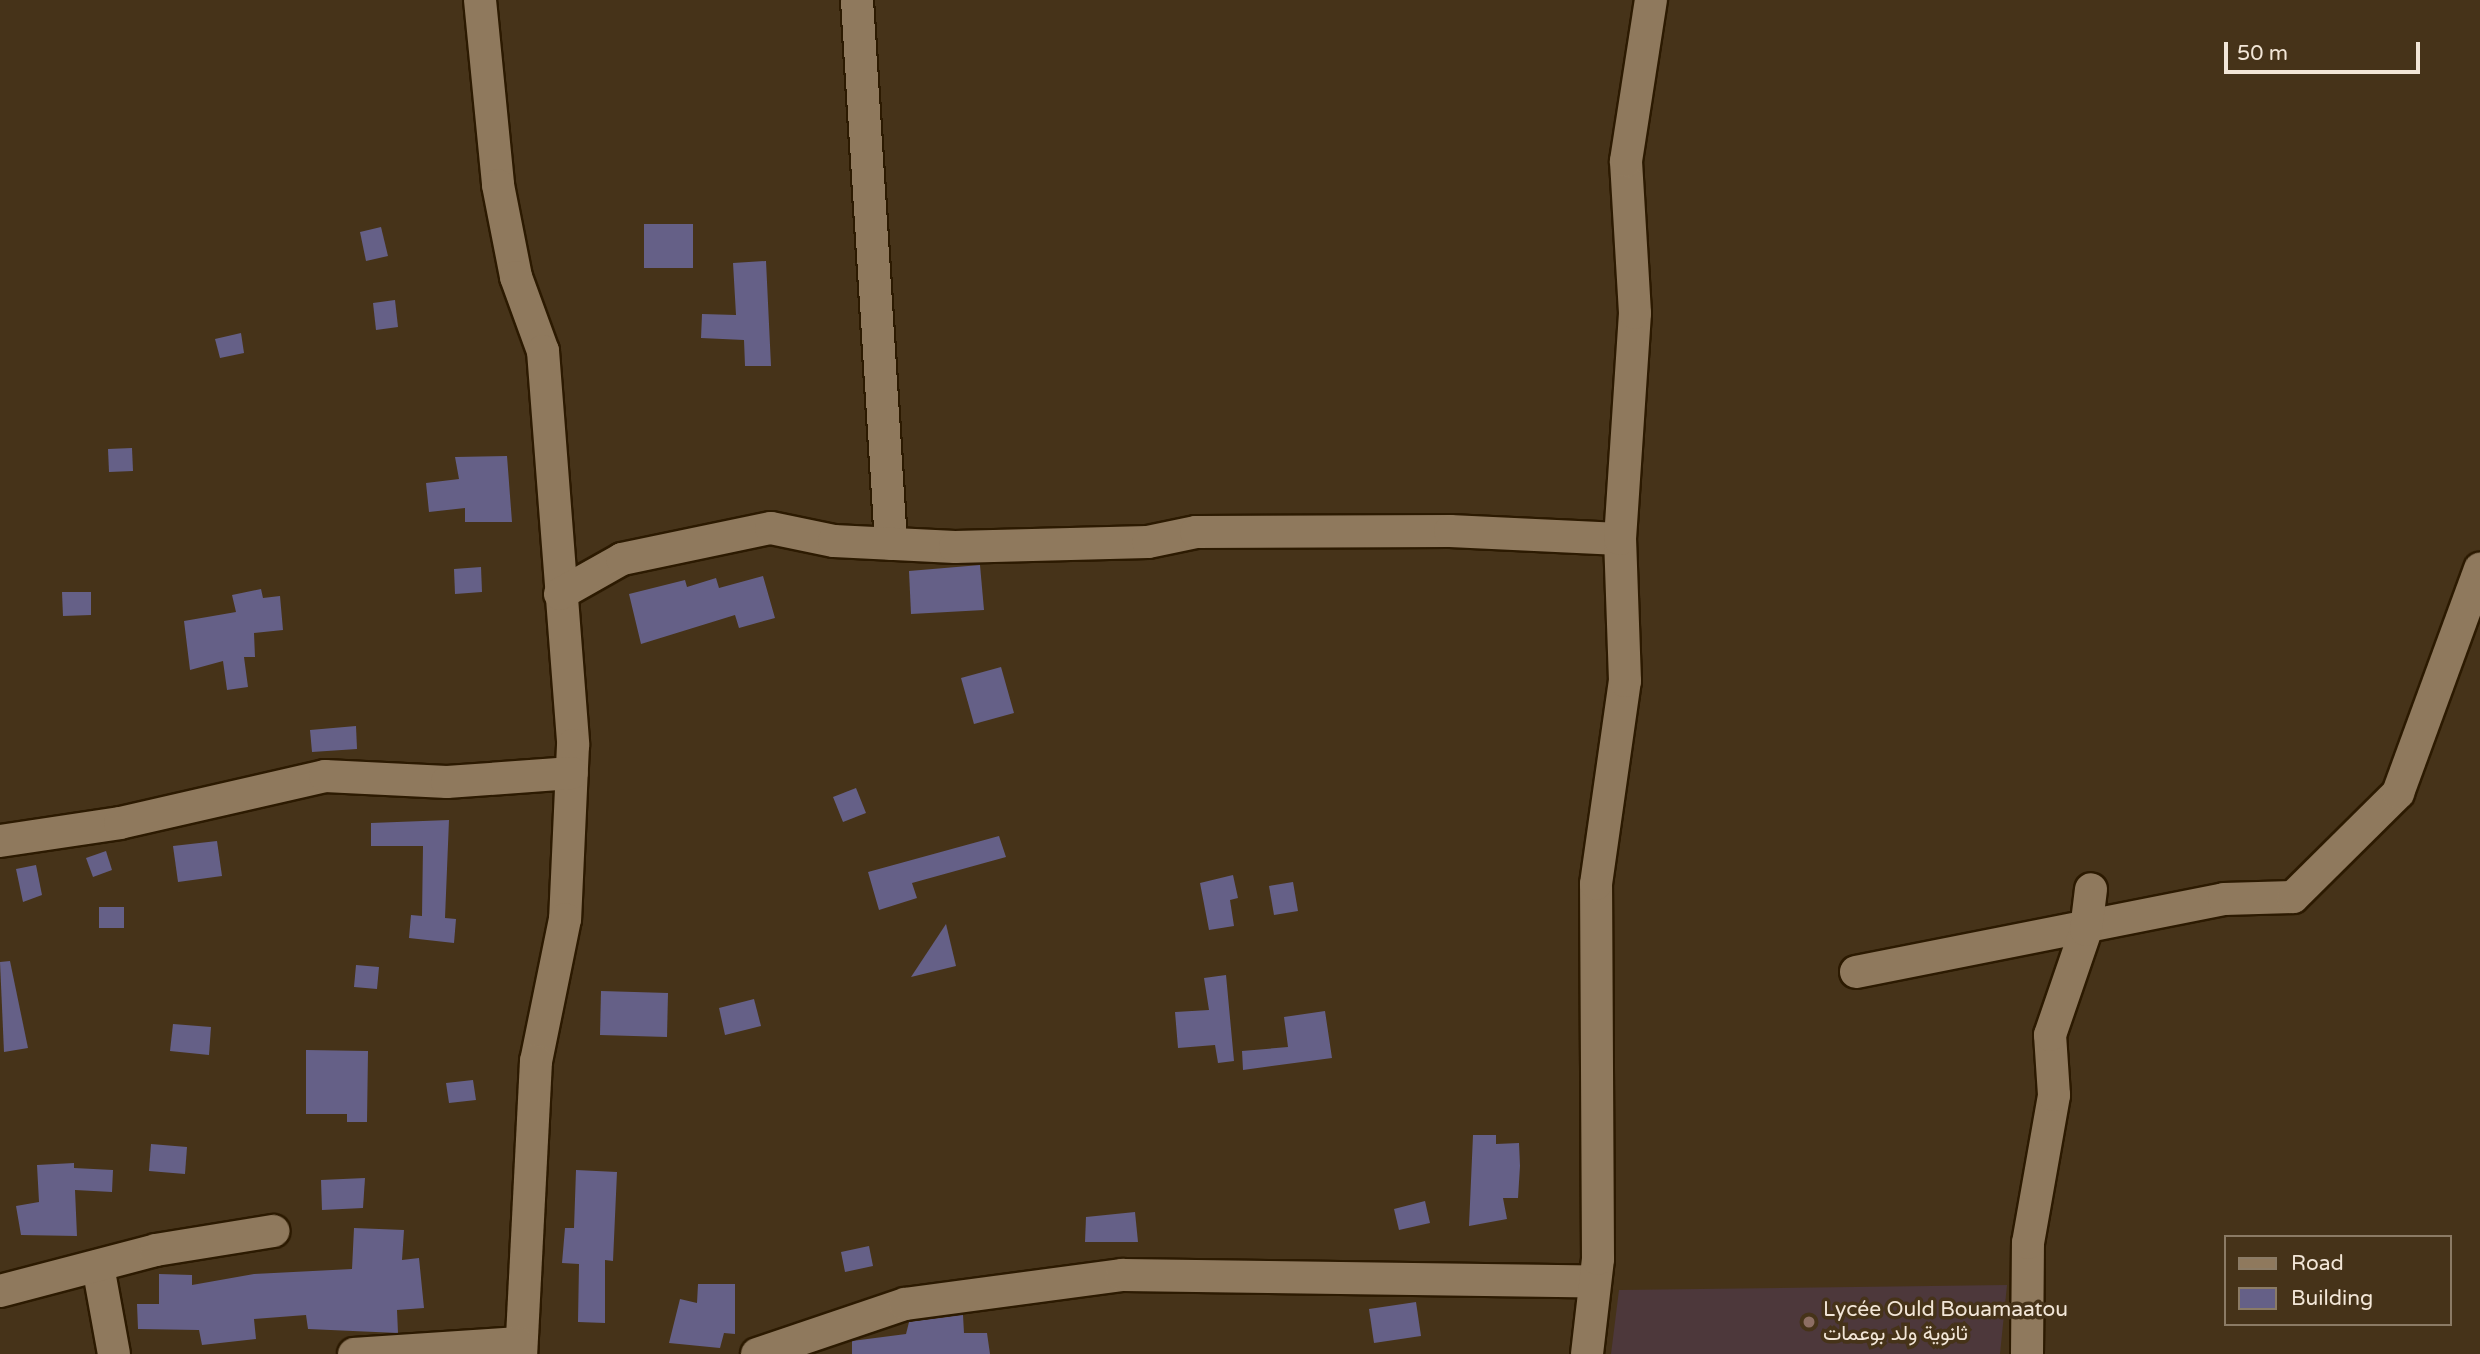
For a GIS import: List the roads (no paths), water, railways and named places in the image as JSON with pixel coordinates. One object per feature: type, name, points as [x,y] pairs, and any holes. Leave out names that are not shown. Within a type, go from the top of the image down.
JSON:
[{"type":"street","points":[[354,1354],[520,1349],[536,1061],[565,919],[572,772],[543,351],[516,277],[498,185],[480,0]]},
{"type":"street","points":[[857,0],[891,544]]},
{"type":"street","points":[[1587,1354],[1595,1282],[1596,884],[1625,681],[1626,582],[1620,538],[1635,313],[1626,161],[1651,0]]},
{"type":"street","points":[[560,594],[622,559],[771,528],[891,544],[1149,542],[1196,532],[1343,531],[1620,538]]},
{"type":"street","points":[[1856,972],[2087,930],[2224,899],[2293,897],[2398,793],[2480,569]]},
{"type":"street","points":[[0,841],[120,822],[325,776],[447,782],[572,772]]},
{"type":"street","points":[[2027,1354],[2028,1242],[2054,1095],[2050,1035],[2087,930],[2091,889]]},
{"type":"street","points":[[0,1291],[156,1250],[273,1231]]},
{"type":"street","points":[[98,1266],[114,1354]]},
{"type":"street","points":[[757,1354],[905,1304],[1122,1275],[1595,1282]]},
{"type":"place","name":"Lycée Ould Bouamaatou ثانوية ولد بوعمات","points":[[1809,1322]]}]
